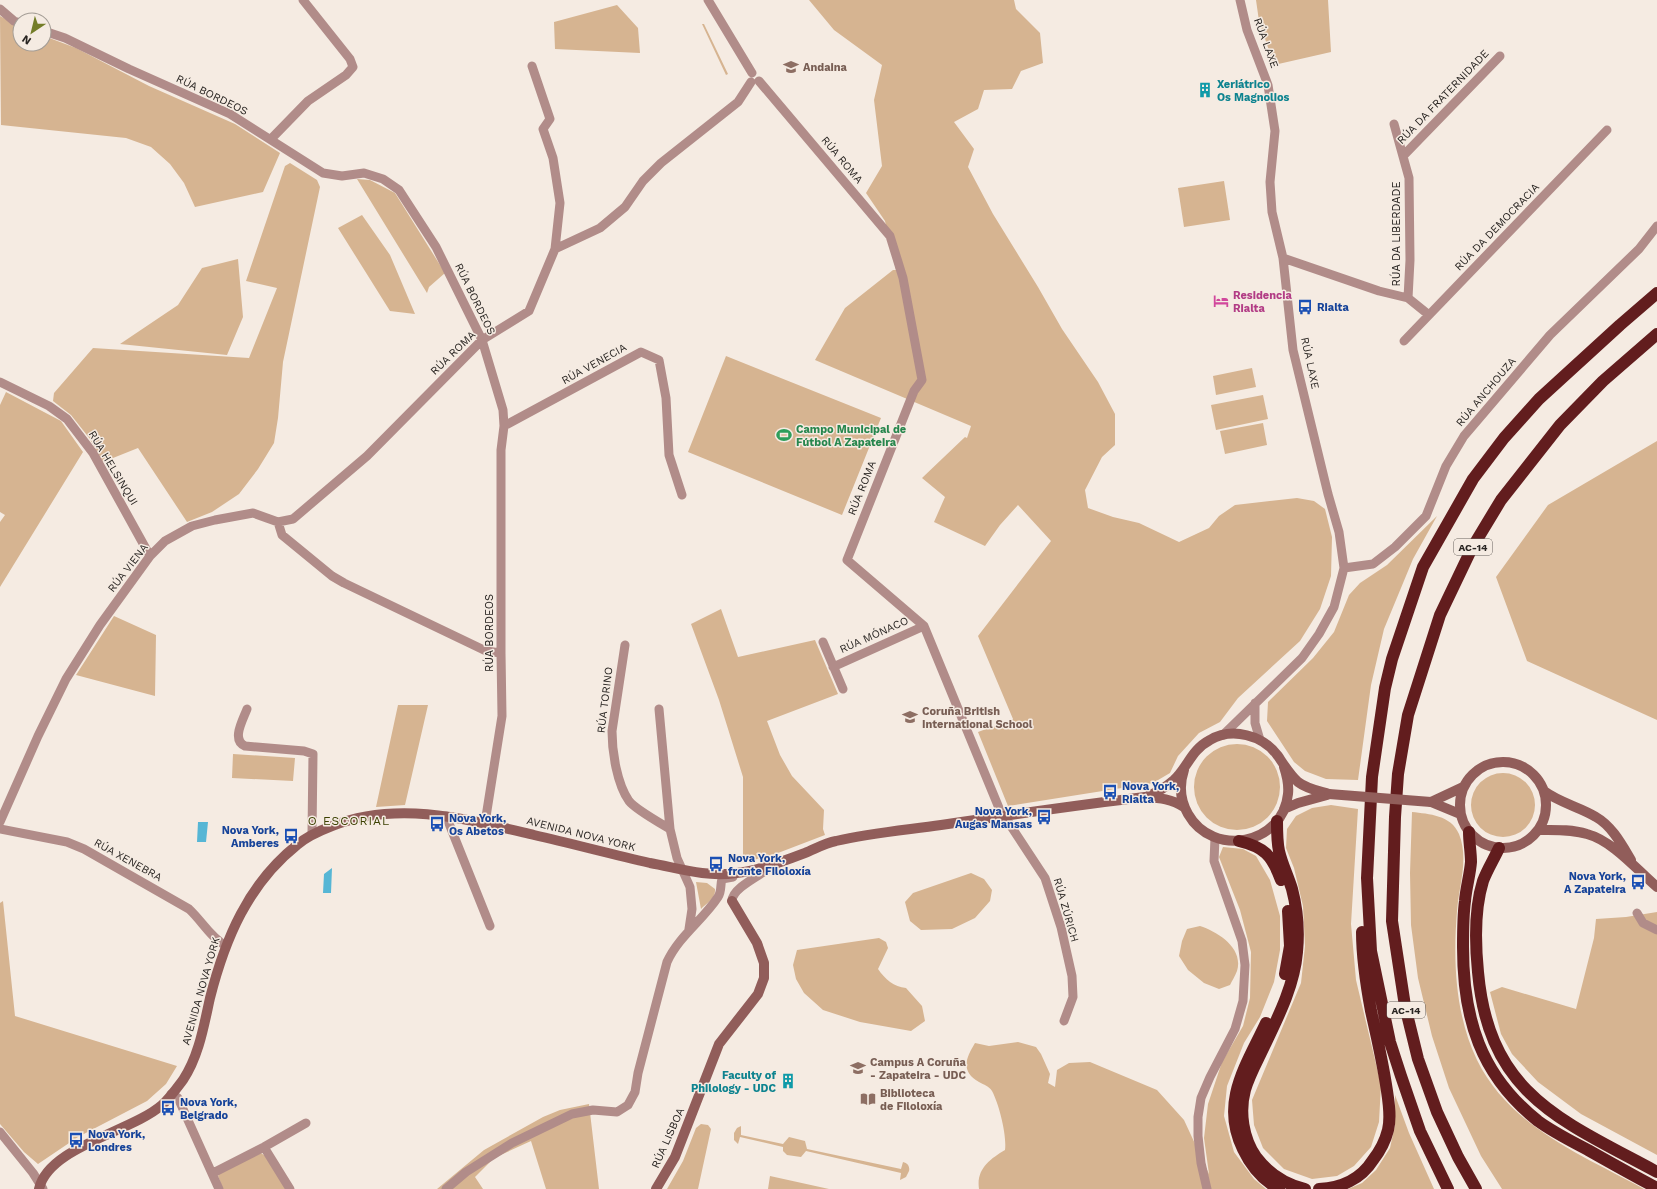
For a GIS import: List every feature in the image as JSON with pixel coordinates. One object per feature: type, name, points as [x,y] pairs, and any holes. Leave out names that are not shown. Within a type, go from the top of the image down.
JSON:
[{"type":"highway","name":"AC-14","points":[[1448,1189],[1420,1130],[1390,1042],[1371,951],[1367,878],[1372,777],[1385,688],[1392,659],[1423,567],[1473,479],[1504,438],[1539,399],[1657,293]]},
{"type":"highway","name":"AC-14","points":[[1476,1189],[1458,1157],[1437,1112],[1418,1059],[1405,1006],[1392,921],[1393,847],[1398,774],[1408,714],[1440,615],[1472,548],[1501,500],[1560,425],[1603,381],[1657,334]]},
{"type":"highway","points":[[1277,821],[1279,850],[1292,889],[1296,913],[1298,933],[1297,953],[1287,995],[1245,1090],[1242,1121],[1246,1137],[1263,1166],[1275,1177],[1291,1186],[1305,1189]]},
{"type":"highway","points":[[1469,832],[1471,860],[1465,901],[1463,947],[1464,978],[1474,1031],[1490,1067],[1505,1089],[1522,1107],[1539,1121],[1570,1141],[1657,1188]]},
{"type":"highway","points":[[1239,841],[1254,845],[1265,853],[1274,864],[1286,897],[1289,918],[1290,946],[1284,976],[1275,1005],[1236,1090],[1233,1108],[1235,1129],[1247,1158],[1258,1173],[1271,1185],[1279,1189]]},
{"type":"highway","points":[[1499,848],[1483,880],[1478,910],[1476,945],[1480,989],[1484,1011],[1490,1033],[1498,1052],[1506,1066],[1521,1086],[1556,1116],[1657,1172]]},
{"type":"highway","points":[[1319,1189],[1342,1185],[1358,1177],[1370,1165],[1382,1147],[1388,1129],[1389,1109],[1383,1064],[1371,1010],[1362,958],[1362,902],[1367,878]]},
{"type":"main road","points":[[1145,797],[1162,790],[1174,780],[1185,766],[1191,755],[1200,746],[1211,739],[1223,735],[1236,734],[1260,740],[1270,747],[1298,782],[1310,789],[1329,794],[1431,802],[1460,814]]},
{"type":"main road","points":[[1544,791],[1546,805],[1544,818],[1538,830],[1521,844],[1510,848],[1488,846],[1477,840],[1469,832],[1460,814],[1460,796],[1463,787],[1474,773],[1484,766],[1496,762],[1508,762],[1520,765],[1530,772],[1544,791],[1552,798],[1597,817],[1613,832],[1634,867]]},
{"type":"main road","points":[[1185,766],[1181,780],[1181,794],[1184,807],[1192,820],[1202,831],[1215,838],[1227,841],[1239,841],[1253,838],[1266,831],[1277,821],[1284,809],[1288,795],[1288,780],[1283,765]]},
{"type":"main road","points":[[1431,802],[1463,787]]},
{"type":"main road","points":[[1284,809],[1298,803],[1329,794]]},
{"type":"main road","name":"AVENIDA NOVA YORK","points":[[40,1187],[48,1170],[63,1157],[135,1122],[161,1106],[171,1094],[184,1078],[198,1047],[213,987],[226,946],[239,916],[264,876],[283,856],[312,834],[342,822],[368,816],[410,812],[446,816],[485,823],[682,870],[719,875],[744,873],[770,867],[834,841],[1003,815],[1145,797]]},
{"type":"main road","points":[[1145,797],[1163,798],[1175,801],[1184,807]]},
{"type":"main road","points":[[1538,830],[1570,830],[1588,834],[1613,848],[1657,887]]},
{"type":"main road","name":"RÚA LISBOA","points":[[656,1189],[675,1157],[719,1044],[758,994],[764,978],[764,963],[757,943],[732,901]]},
{"type":"street","points":[[271,140],[308,101],[346,75],[353,67],[350,59],[303,0]]},
{"type":"street","points":[[555,249],[600,228],[625,207],[643,181],[661,163],[738,102],[754,78],[708,0]]},
{"type":"street","name":"RÚA LAXE","points":[[1223,735],[1302,658],[1319,634],[1334,607],[1344,568],[1339,532],[1328,494],[1293,350],[1283,258],[1272,212],[1270,182],[1275,131],[1268,85],[1247,30],[1240,0]]},
{"type":"street","points":[[0,9],[12,18]]},
{"type":"street","name":"RÚA BORDEOS","points":[[52,34],[65,38],[129,69],[230,114],[323,173],[342,176],[364,172],[383,179],[399,190],[436,247],[482,340],[503,410],[504,426],[501,450],[502,716],[485,823]]},
{"type":"street","name":"RÚA DA FRATERNIDADE","points":[[1403,156],[1500,56]]},
{"type":"street","name":"RÚA ROMA","points":[[278,522],[294,519],[367,456],[482,340],[529,311],[555,249],[560,202],[553,158],[543,129],[550,119],[532,66]]},
{"type":"street","name":"RÚA ROMA","points":[[754,78],[890,236],[903,278],[922,380],[914,391],[847,560],[924,626],[1003,815]]},
{"type":"street","name":"RÚA DA LIBERDADE","points":[[1394,124],[1409,178],[1410,260],[1408,298]]},
{"type":"street","name":"RÚA DA DEMOCRACIA","points":[[1404,341],[1607,130]]},
{"type":"street","name":"RÚA ANCHOUZA","points":[[1344,568],[1373,564],[1395,547],[1426,516],[1446,466],[1464,436],[1550,334],[1639,249],[1657,226]]},
{"type":"street","points":[[1283,258],[1379,291],[1408,298],[1430,315]]},
{"type":"street","name":"RÚA VENECIA","points":[[504,426],[641,352],[659,360],[666,398],[669,455],[682,495]]},
{"type":"street","name":"RÚA HELSINQUI","points":[[0,382],[49,406],[67,419],[93,453],[150,556]]},
{"type":"street","name":"RÚA VIENA","points":[[0,822],[38,736],[66,679],[100,625],[150,556],[165,541],[192,526],[253,513],[278,522]]},
{"type":"street","points":[[278,522],[282,535],[332,576],[486,651],[501,653]]},
{"type":"street","name":"RÚA MÓNACO","points":[[833,666],[924,626]]},
{"type":"street","name":"RÚA MÓNACO","points":[[823,642],[843,689]]},
{"type":"street","name":"RÚA TORINO","points":[[625,645],[612,731],[612,742],[621,785],[630,802],[670,829]]},
{"type":"street","points":[[1255,703],[1255,723],[1260,740]]},
{"type":"street","points":[[659,708],[670,829],[677,858],[690,888],[692,899],[688,930]]},
{"type":"street","points":[[247,710],[240,727],[238,740],[240,744],[245,746],[304,751],[313,754],[312,834]]},
{"type":"street","name":"RÚA ZÚRICH","points":[[1003,815],[1045,878],[1061,927],[1072,976],[1073,997],[1064,1021]]},
{"type":"street","points":[[446,816],[490,926]]},
{"type":"street","name":"RÚA XENEBRA","points":[[0,829],[67,842],[84,849],[188,909],[197,917],[214,938],[226,946]]},
{"type":"street","points":[[1208,1189],[1200,1163],[1198,1117],[1201,1098],[1235,1029],[1243,1001],[1245,965],[1242,941],[1214,861],[1215,838]]},
{"type":"street","points":[[732,901],[733,896],[739,889],[770,867]]},
{"type":"street","name":"AVENIDA NOVA YORK","points":[[722,885],[721,882],[724,878],[736,877],[744,873]]},
{"type":"street","points":[[446,1189],[466,1172],[512,1143],[572,1114],[593,1110],[617,1112],[628,1105],[635,1092],[638,1074],[667,962],[677,944],[688,930],[715,901],[720,893],[722,885]]},
{"type":"street","name":"RÚA LISBOA","points":[[722,885],[732,901]]},
{"type":"street","points":[[1637,912],[1643,922],[1657,930]]},
{"type":"street","points":[[171,1094],[178,1098],[219,1189]]},
{"type":"street","points":[[213,1173],[264,1147],[306,1123]]},
{"type":"street","points":[[0,1132],[29,1168],[40,1187]]},
{"type":"street","points":[[264,1147],[290,1189]]},
{"type":"shaded area","points":[[809,0],[1014,0],[1016,9],[1040,33],[1043,63],[1021,71],[1012,89],[984,90],[978,109],[954,122],[974,149],[968,167],[993,214],[1062,329],[1098,382],[1115,414],[1115,445],[1102,457],[1085,490],[1088,508],[1113,517],[1139,523],[1179,542],[1209,528],[1219,516],[1235,505],[1297,498],[1314,501],[1325,509],[1332,537],[1331,576],[1320,609],[1300,641],[1238,698],[1220,722],[1199,733],[1178,756],[1170,773],[1153,783],[1008,806],[978,732],[1013,719],[978,636],[1051,541],[1018,505],[1000,525],[985,546],[934,522],[945,497],[922,478],[965,437],[967,438],[971,426],[815,360],[845,308],[893,270],[896,270],[885,221],[866,193],[882,166],[874,100],[882,65],[834,30]]},
{"type":"shaded area","points":[[1256,0],[1328,0],[1331,52],[1274,65],[1259,21]]},
{"type":"shaded area","points":[[617,5],[638,28],[640,53],[555,49],[554,22]]},
{"type":"shaded area","points":[[0,16],[12,23],[12,52],[52,52],[52,39],[76,48],[149,86],[235,124],[280,153],[263,192],[195,207],[184,183],[170,164],[151,147],[126,138],[1,125]]},
{"type":"shaded area","points":[[702,24],[704,24],[728,74],[726,75]]},
{"type":"shaded area","points":[[290,163],[317,180],[320,187],[283,362],[278,418],[274,443],[258,469],[239,494],[212,512],[187,522],[138,448],[103,462],[90,439],[71,415],[53,401],[54,393],[93,348],[249,358],[277,288],[246,281],[285,166]]},
{"type":"shaded area","points":[[357,179],[370,180],[395,193],[445,273],[429,287],[427,293]]},
{"type":"shaded area","points":[[1224,181],[1230,220],[1184,227],[1178,188]]},
{"type":"shaded area","points":[[362,215],[390,255],[415,314],[390,311],[338,228]]},
{"type":"shaded area","points":[[238,259],[243,317],[227,355],[120,344],[178,305],[202,268]]},
{"type":"shaded area","name":"Campo Municipal de Fútbol A Zapateira","points":[[726,356],[881,418],[842,515],[688,452]]},
{"type":"shaded area","points":[[1252,368],[1256,387],[1216,395],[1213,376]]},
{"type":"shaded area","points":[[6,392],[61,421],[83,452],[0,587],[0,522],[5,515],[0,512],[0,405]]},
{"type":"shaded area","points":[[1263,395],[1268,419],[1216,430],[1211,405]]},
{"type":"shaded area","points":[[1263,423],[1267,445],[1225,454],[1220,431]]},
{"type":"shaded area","points":[[1657,441],[1657,720],[1527,661],[1496,577],[1548,505]]},
{"type":"shaded area","points":[[1437,516],[1413,559],[1384,629],[1371,685],[1358,780],[1326,779],[1305,771],[1294,762],[1267,721],[1268,702],[1313,658],[1334,632],[1349,595],[1360,583],[1387,565]]},
{"type":"shaded area","points":[[721,609],[738,657],[815,640],[838,694],[767,721],[780,755],[792,776],[824,810],[823,829],[825,835],[778,853],[743,863],[743,777],[719,700],[691,624]]},
{"type":"shaded area","points":[[114,616],[156,635],[155,696],[76,675]]},
{"type":"shaded area","points":[[398,705],[428,705],[405,805],[376,807]]},
{"type":"shaded area","points":[[1237,744],[1253,747],[1261,751],[1273,763],[1277,771],[1280,787],[1277,803],[1273,811],[1261,823],[1253,827],[1237,830],[1221,827],[1213,823],[1201,811],[1197,803],[1194,787],[1197,771],[1201,763],[1213,751],[1221,747]]},
{"type":"shaded area","points":[[233,754],[295,758],[293,781],[232,778]]},
{"type":"shaded area","points":[[1503,773],[1521,779],[1529,787],[1535,805],[1529,823],[1521,831],[1503,837],[1485,831],[1477,823],[1471,805],[1477,787],[1485,779]]},
{"type":"shaded area","points":[[1331,805],[1358,809],[1351,924],[1356,980],[1381,1085],[1379,1122],[1371,1147],[1354,1166],[1337,1176],[1312,1179],[1284,1169],[1263,1148],[1254,1125],[1252,1100],[1301,983],[1305,946],[1303,906],[1294,868],[1286,848],[1287,829],[1296,816],[1312,808]]},
{"type":"shaded area","points":[[1412,812],[1432,815],[1445,819],[1455,828],[1462,843],[1463,862],[1458,901],[1455,949],[1457,987],[1464,1024],[1470,1042],[1477,1060],[1491,1083],[1508,1104],[1550,1137],[1644,1189],[1502,1189],[1481,1156],[1449,1088],[1432,1036],[1418,978],[1411,925],[1410,873]]},
{"type":"shaded area","points":[[1223,847],[1243,849],[1256,856],[1270,880],[1280,916],[1280,950],[1274,982],[1260,1017],[1244,1043],[1227,1086],[1224,1116],[1234,1152],[1254,1179],[1266,1189],[979,1189],[980,1176],[985,1165],[1005,1150],[1005,1136],[1002,1120],[991,1089],[973,1078],[967,1069],[967,1059],[975,1043],[989,1046],[1018,1042],[1036,1047],[1041,1054],[1050,1074],[1048,1083],[1055,1087],[1057,1070],[1069,1063],[1090,1062],[1157,1090],[1184,1120],[1209,1174],[1204,1138],[1208,1104],[1222,1062],[1243,1026],[1250,998],[1251,952],[1240,910],[1219,857]]},
{"type":"shaded area","points":[[971,873],[984,879],[992,890],[990,901],[975,918],[952,929],[921,930],[910,921],[905,902],[913,893]]},
{"type":"shaded area","points":[[696,882],[707,883],[715,889],[713,898],[701,909]]},
{"type":"shaded area","points":[[3,901],[15,1016],[177,1066],[166,1084],[147,1101],[78,1137],[38,1164],[24,1152],[0,1124],[0,903]]},
{"type":"shaded area","points":[[1657,912],[1657,1155],[1581,1114],[1538,1082],[1512,1054],[1501,1034],[1490,992],[1502,987],[1576,1009],[1594,938],[1596,919],[1626,917]]},
{"type":"shaded area","points":[[1200,926],[1214,932],[1228,942],[1237,955],[1237,971],[1230,985],[1219,989],[1204,983],[1188,970],[1179,956],[1182,941],[1187,929]]},
{"type":"shaded area","points":[[879,938],[886,942],[888,948],[878,969],[890,982],[906,988],[922,1006],[925,1021],[911,1031],[860,1022],[823,1010],[804,993],[796,979],[793,965],[797,950]]},
{"type":"shaded area","points":[[1395,1095],[1409,1133],[1434,1189],[1348,1189],[1362,1183],[1376,1170],[1390,1148],[1395,1125]]},
{"type":"shaded area","points":[[589,1104],[599,1189],[546,1189],[531,1141],[494,1158],[475,1177],[483,1189],[437,1189],[484,1150],[543,1117],[560,1110]]},
{"type":"shaded area","points":[[701,1124],[708,1125],[711,1129],[698,1189],[667,1189],[683,1161],[696,1128]]},
{"type":"shaded area","points":[[741,1126],[741,1135],[783,1144],[789,1137],[805,1141],[807,1149],[901,1169],[903,1162],[908,1165],[909,1171],[906,1177],[900,1180],[901,1173],[806,1151],[801,1157],[787,1155],[783,1151],[783,1147],[740,1137],[738,1144],[734,1140],[734,1133],[737,1128]]},
{"type":"shaded area","points":[[261,1153],[265,1156],[288,1189],[223,1189],[218,1176],[220,1172]]},
{"type":"shaded area","points":[[770,1176],[829,1189],[768,1189]]},
{"type":"water","points":[[198,822],[208,822],[206,842],[197,842]]},
{"type":"water","points":[[332,868],[331,893],[323,893],[324,874]]},
{"type":"place","name":"Andaina","points":[[791,67]]},
{"type":"place","name":"Xeriátrico Os Magnolios","points":[[1205,90]]},
{"type":"place","name":"Residencia Rialta","points":[[1221,301]]},
{"type":"place","name":"Rialta","points":[[1305,307]]},
{"type":"place","name":"Campo Municipal de Fútbol A Zapateira","points":[[784,435]]},
{"type":"place","name":"Coruña British International School","points":[[910,717]]},
{"type":"place","name":"Nova York, Rialta","points":[[1110,792]]},
{"type":"place","name":"Nova York, Augas Mansas","points":[[1044,817]]},
{"type":"place","name":"Nova York, Os Abetos","points":[[437,824]]},
{"type":"place","name":"Nova York, Amberes","points":[[291,836]]},
{"type":"place","name":"Nova York, fronte Filoloxía","points":[[716,864]]},
{"type":"place","name":"Nova York, A Zapateira","points":[[1638,882]]},
{"type":"place","name":"Campus A Coruña - Zapateira - UDC","points":[[858,1068]]},
{"type":"place","name":"Faculty of Philology - UDC","points":[[788,1081]]},
{"type":"place","name":"Biblioteca de Filoloxía","points":[[868,1099]]},
{"type":"place","name":"Nova York, Belgrado","points":[[168,1108]]},
{"type":"place","name":"Nova York, Londres","points":[[76,1140]]},
{"type":"district","name":"O ESCORIAL","points":[[349,821]]}]
